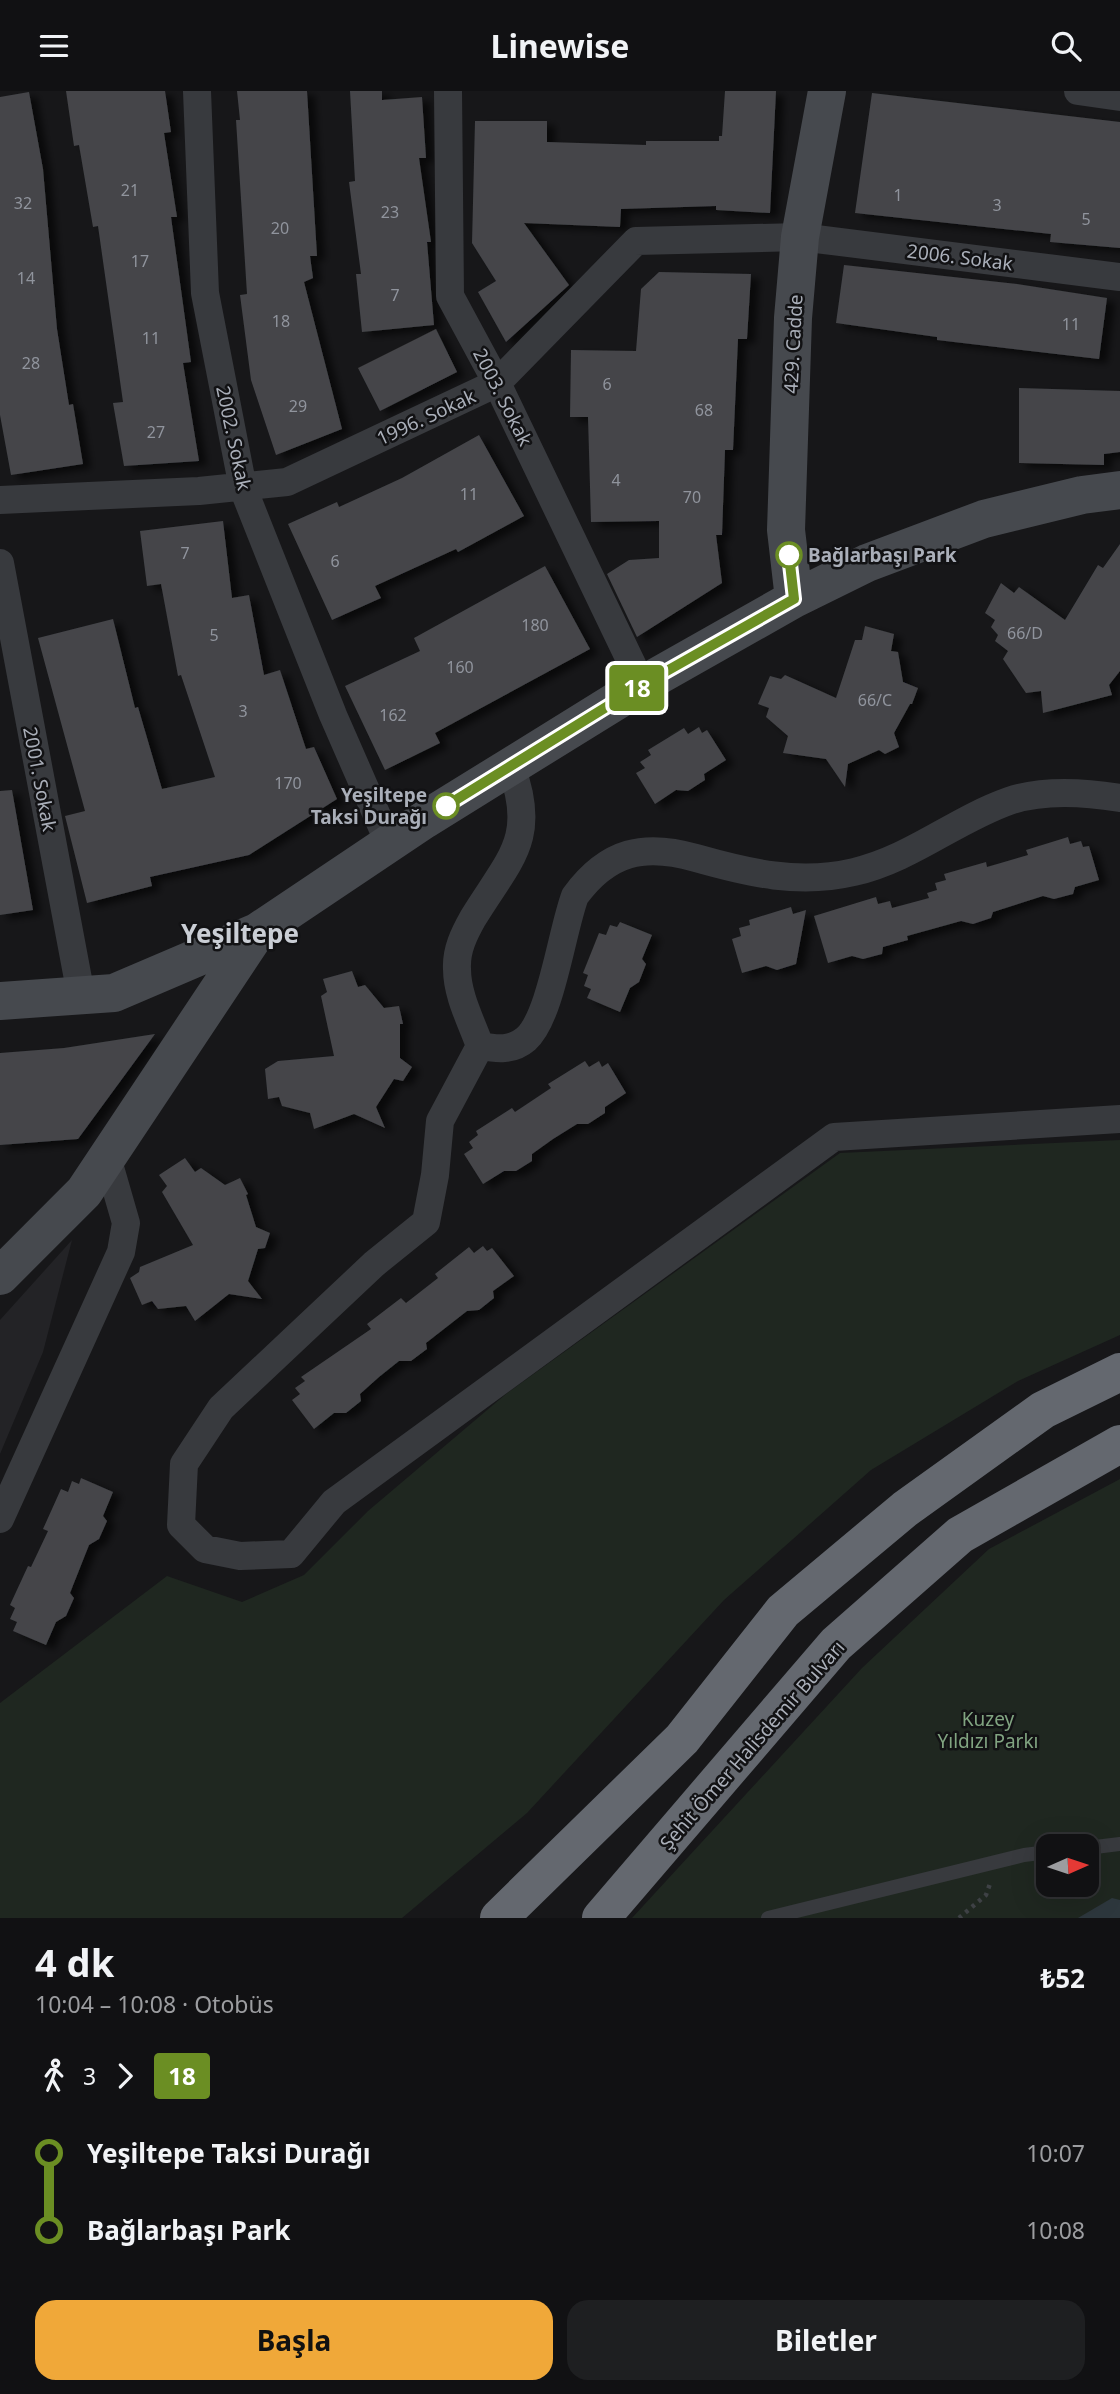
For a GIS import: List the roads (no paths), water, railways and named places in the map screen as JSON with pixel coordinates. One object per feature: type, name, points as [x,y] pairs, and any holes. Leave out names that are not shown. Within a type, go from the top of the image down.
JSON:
[{"type":"highway","points":[[499,1918],[682,1739],[783,1611],[905,1509],[1022,1425],[1044,1410],[1120,1372]]},
{"type":"highway","name":"Şehit Ömer Halisdemir Bulvarı","points":[[601,1918],[836,1644],[960,1535],[1120,1444]]},
{"type":"street","name":"2002. Sokak","points":[[197,91],[205,293],[243,488],[388,843]]},
{"type":"street","name":"2003. Sokak","points":[[448,91],[450,296],[497,383],[642,685]]},
{"type":"street","name":"429. Cadde","points":[[794,599],[786,530],[793,318],[800,237],[827,91]]},
{"type":"street","points":[[1078,91],[1120,97]]},
{"type":"street","name":"1996. Sokak","points":[[0,500],[243,488],[287,482],[497,383],[636,241],[800,237]]},
{"type":"street","name":"2006. Sokak","points":[[800,237],[1120,277]]},
{"type":"street","points":[[0,1001],[114,993],[257,932],[388,843],[642,685],[794,599],[867,563],[971,524],[1036,505],[1120,490]]},
{"type":"street","name":"2001. Sokak","points":[[0,563],[81,995]]},
{"type":"street","points":[[511,767],[520,791],[522,832],[517,849],[464,933],[457,967],[458,984],[480,1045],[439,1121],[435,1175],[426,1222],[374,1264],[221,1408],[184,1464],[181,1525],[205,1549],[240,1556],[291,1554],[334,1502],[834,1137],[1120,1119]]},
{"type":"street","points":[[480,1045],[498,1050],[512,1047],[534,1030],[575,896],[589,877],[619,857],[656,850],[676,852],[752,874],[778,877],[830,876],[883,864],[1009,801],[1065,793],[1120,799]]},
{"type":"street","points":[[0,1276],[84,1192],[257,932]]},
{"type":"street","points":[[0,1519],[121,1252],[126,1223],[107,1157]]},
{"type":"lane","points":[[768,1918],[1036,1854]]},
{"type":"place","name":"Bağlarbaşı Park","points":[[789,555]]},
{"type":"place","name":"Yeşiltepe Taksi Durağı","points":[[446,806]]},
{"type":"district","name":"Yeşiltepe","points":[[240,933]]},
{"type":"park label","name":"Kuzey Yıldızı Parkı","points":[[988,1730]]}]
